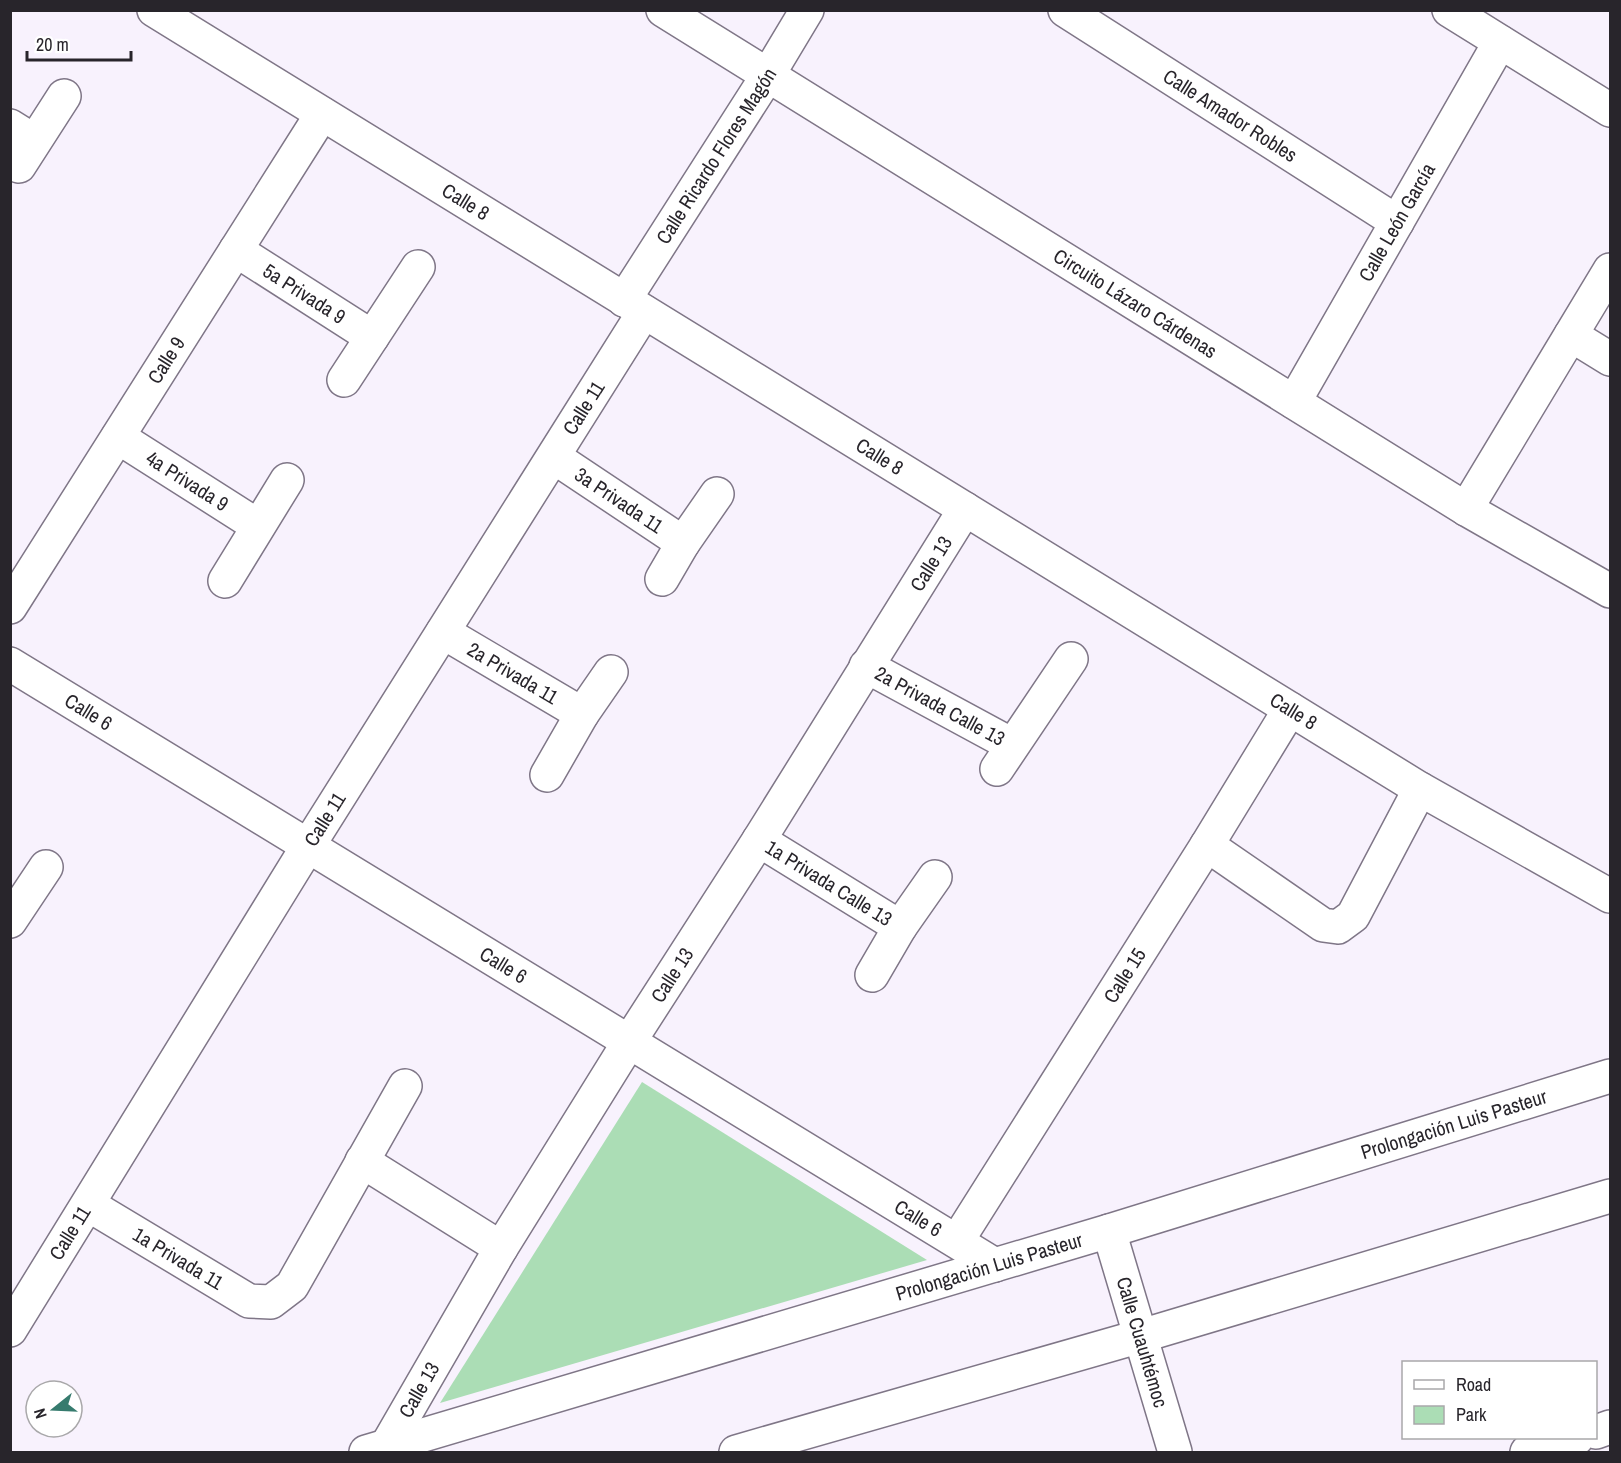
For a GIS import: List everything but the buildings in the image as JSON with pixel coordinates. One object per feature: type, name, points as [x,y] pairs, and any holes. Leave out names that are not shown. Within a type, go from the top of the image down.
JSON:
[{"type":"street","name":"Calle 8","points":[[154,10],[1420,789],[1611,896]]},
{"type":"street","name":"Circuito Lázaro Cárdenas","points":[[663,10],[1466,509],[1611,591]]},
{"type":"street","name":"Calle Ricardo Flores Magón","points":[[634,306],[807,10]]},
{"type":"street","name":"Calle Amador Robles","points":[[1065,10],[1397,222]]},
{"type":"street","points":[[1449,10],[1611,110]]},
{"type":"street","name":"Calle León García","points":[[1294,402],[1500,42]]},
{"type":"street","points":[[21,144],[64,96]]},
{"type":"street","name":"Calle 9","points":[[10,607],[322,114]]},
{"type":"street","name":"5a Privada 9","points":[[236,250],[372,337]]},
{"type":"street","points":[[344,380],[418,267]]},
{"type":"street","points":[[1466,509],[1611,270]]},
{"type":"street","name":"Calle 11","points":[[10,1330],[308,846],[554,457],[634,306]]},
{"type":"street","points":[[1571,335],[1611,359]]},
{"type":"street","name":"4a Privada 9","points":[[118,437],[258,526]]},
{"type":"street","name":"3a Privada 11","points":[[554,457],[683,543]]},
{"type":"street","points":[[225,581],[287,480]]},
{"type":"street","name":"3a Privada 11","points":[[662,579],[683,543],[717,494]]},
{"type":"street","name":"Calle 13","points":[[377,1450],[629,1042],[759,840],[965,509]]},
{"type":"street","name":"2a Privada 11","points":[[443,632],[582,714]]},
{"type":"street","name":"2a Privada Calle 13","points":[[866,666],[1005,757],[1071,659]]},
{"type":"street","name":"Calle 6","points":[[10,664],[995,1265]]},
{"type":"street","points":[[547,775],[582,714],[610,672]]},
{"type":"street","name":"Calle 15","points":[[957,1241],[1207,845],[1290,709]]},
{"type":"street","points":[[1207,845],[1323,925],[1338,927],[1353,916],[1420,789]]},
{"type":"street","name":"1a Privada Calle 13","points":[[759,840],[900,927]]},
{"type":"street","points":[[10,921],[46,867]]},
{"type":"street","points":[[872,975],[900,927],[935,877]]},
{"type":"street","name":"Prolongación Luis Pasteur","points":[[377,1450],[1109,1231],[1611,1076]]},
{"type":"street","points":[[405,1086],[362,1161],[501,1248]]},
{"type":"street","name":"1a Privada 11","points":[[89,1204],[249,1301],[271,1302],[292,1286],[362,1161]]},
{"type":"street","points":[[736,1452],[1141,1336],[1611,1196]]},
{"type":"street","name":"Calle Cuauhtémoc","points":[[1109,1231],[1175,1452]]},
{"type":"street","points":[[1527,1452],[1570,1439]]},
{"type":"green space","points":[[642,1082],[927,1260],[440,1403]]}]
